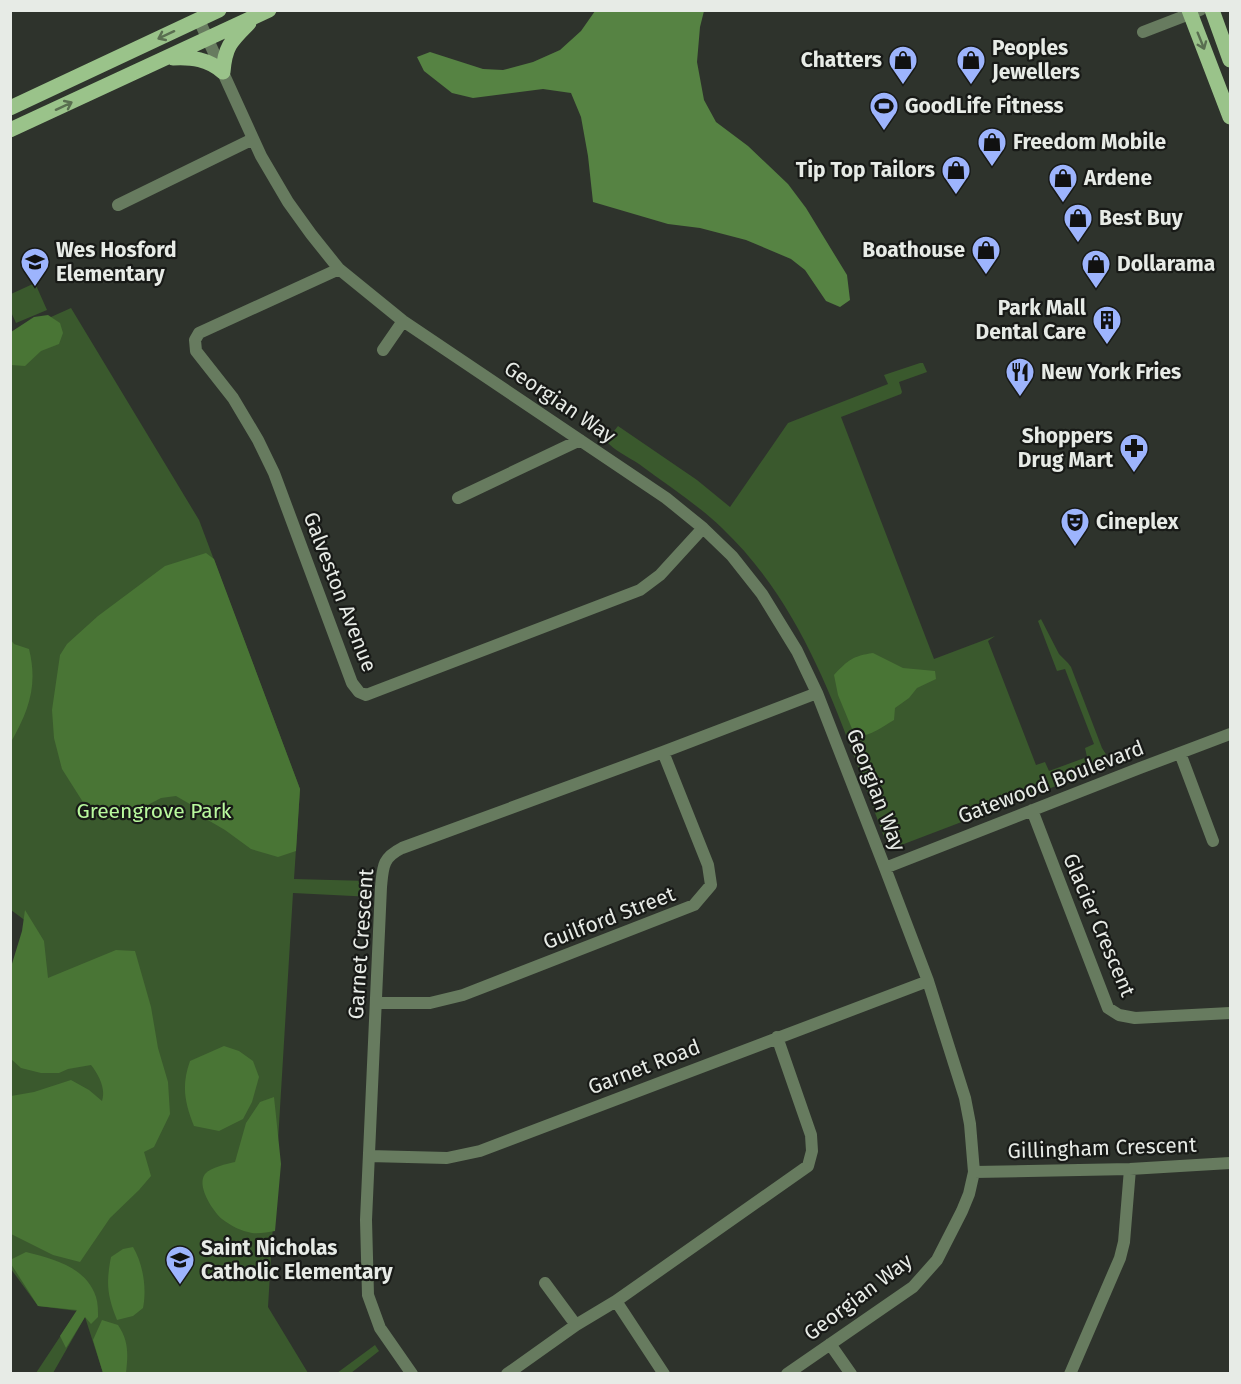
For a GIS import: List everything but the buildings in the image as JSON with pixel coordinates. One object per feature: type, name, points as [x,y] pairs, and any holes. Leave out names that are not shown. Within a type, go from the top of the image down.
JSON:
[{"type":"main road","points":[[10,108],[219,10]]},
{"type":"main road","points":[[1212,10],[1230,60]]},
{"type":"main road","points":[[1193,12],[1230,117]]},
{"type":"main road","points":[[10,130],[262,14]]},
{"type":"main road","points":[[223,72],[225,53],[231,42],[262,14]]},
{"type":"main road","points":[[164,59],[196,58],[213,63],[223,72]]},
{"type":"street","points":[[1143,32],[1193,12]]},
{"type":"street","name":"Georgian Way","points":[[199,20],[253,140],[288,202],[339,269],[403,321],[666,498],[703,528],[732,556],[762,594],[797,651],[817,693],[928,981],[965,1098],[970,1124],[974,1172],[962,1211],[937,1260],[913,1287],[787,1374]]},
{"type":"street","points":[[118,205],[253,140]]},
{"type":"street","name":"Galveston Avenue","points":[[339,269],[199,333],[195,340],[196,351],[233,398],[274,473],[352,683],[359,692],[366,695],[640,590],[660,575],[703,528]]},
{"type":"street","points":[[383,350],[403,321]]},
{"type":"street","points":[[458,498],[580,440]]},
{"type":"street","name":"Garnet Crescent","points":[[412,1374],[380,1328],[368,1294],[366,1220],[384,863],[392,853],[402,848],[817,693]]},
{"type":"street","name":"Gatewood Boulevard","points":[[885,867],[1230,735]]},
{"type":"street","name":"Guilford Street","points":[[376,1003],[430,1003],[463,995],[694,905],[711,885],[708,865],[663,752]]},
{"type":"street","points":[[1180,753],[1213,841]]},
{"type":"street","name":"Glacier Crescent","points":[[1032,810],[1108,1008],[1119,1016],[1135,1018],[1230,1013]]},
{"type":"street","name":"Garnet Road","points":[[369,1156],[447,1158],[472,1153],[928,981]]},
{"type":"street","points":[[507,1374],[576,1325],[616,1301],[808,1166],[812,1152],[811,1135],[777,1037]]},
{"type":"street","name":"Gillingham Crescent","points":[[974,1172],[1130,1169],[1230,1163]]},
{"type":"street","points":[[1070,1374],[1124,1242],[1130,1169]]},
{"type":"street","points":[[545,1282],[576,1325]]},
{"type":"street","points":[[616,1301],[664,1374]]},
{"type":"street","points":[[830,1344],[851,1374]]},
{"type":"green space","points":[[35,283],[47,310],[16,323],[11,312],[11,294]]},
{"type":"green space","name":"Greengrove Park","points":[[71,308],[199,520],[300,789],[294,879],[369,881],[373,897],[293,893],[268,1307],[308,1373],[103,1373],[85,1317],[53,1373],[36,1373],[77,1311],[38,1306],[11,1269],[11,972],[34,927],[11,910],[11,335]]},
{"type":"green space","points":[[923,363],[927,372],[899,382],[901,394],[841,417],[934,659],[995,636],[988,641],[1036,765],[1045,762],[1049,771],[1087,757],[1085,748],[1094,744],[1065,669],[1057,671],[1038,621],[1041,619],[1059,654],[1071,667],[1102,748],[1111,765],[896,847],[888,843],[884,837],[820,673],[779,596],[753,561],[712,519],[606,441],[618,426],[697,480],[730,507],[788,423],[888,384],[884,375]]},
{"type":"green space","points":[[375,1345],[379,1351],[351,1373],[337,1373]]},
{"type":"shaded area","points":[[595,11],[704,11],[697,62],[704,100],[716,122],[748,146],[788,184],[806,208],[847,275],[850,300],[840,307],[826,301],[805,270],[791,259],[746,240],[700,228],[668,224],[593,202],[581,117],[571,93],[543,89],[473,98],[452,93],[424,71],[417,57],[430,52],[483,69],[503,70],[533,62],[560,50],[581,31]]},
{"type":"shaded area","points":[[48,315],[60,323],[63,333],[59,344],[41,351],[25,366],[11,365],[11,332],[34,317]]},
{"type":"shaded area","points":[[206,553],[214,559],[300,789],[296,851],[278,857],[251,849],[201,816],[195,807],[176,796],[161,798],[140,809],[108,820],[88,810],[62,769],[54,738],[52,710],[60,655],[67,644],[98,616],[165,566]]},
{"type":"shaded area","points":[[11,640],[14,644],[29,649],[33,674],[27,708],[11,742]]},
{"type":"shaded area","points":[[873,653],[903,668],[935,671],[936,679],[917,688],[909,698],[895,708],[894,720],[870,734],[855,736],[838,695],[834,675],[851,660]]},
{"type":"shaded area","points":[[25,910],[44,941],[48,978],[116,950],[135,951],[151,1007],[158,1048],[168,1082],[170,1114],[154,1147],[144,1152],[151,1176],[110,1218],[80,1262],[53,1255],[11,1234],[11,1096],[34,1092],[71,1080],[89,1090],[102,1101],[103,1096],[101,1082],[91,1065],[59,1073],[41,1073],[21,1068],[11,1059],[11,967],[22,931]]},
{"type":"shaded area","points":[[224,1046],[239,1051],[253,1061],[259,1077],[252,1102],[243,1119],[219,1131],[194,1126],[185,1094],[190,1061]]},
{"type":"shaded area","points":[[274,1097],[281,1164],[275,1231],[252,1233],[233,1226],[218,1215],[204,1191],[203,1179],[211,1169],[235,1162],[246,1123],[260,1102]]},
{"type":"shaded area","points":[[133,1247],[143,1276],[145,1292],[143,1308],[133,1316],[117,1320],[108,1289],[111,1257],[123,1249]]},
{"type":"shaded area","points":[[26,1252],[58,1261],[77,1271],[85,1278],[96,1297],[98,1317],[91,1324],[85,1317],[66,1348],[60,1336],[77,1310],[38,1306],[11,1264],[12,1259]]},
{"type":"shaded area","points":[[102,1320],[118,1325],[122,1331],[127,1348],[126,1373],[103,1373],[93,1340]]},
{"type":"place","name":"Chatters","points":[[903,86]]},
{"type":"place","name":"Peoples Jewellers","points":[[971,86]]},
{"type":"place","name":"GoodLife Fitness","points":[[884,132]]},
{"type":"place","name":"Freedom Mobile","points":[[992,168]]},
{"type":"place","name":"Tip Top Tailors","points":[[956,196]]},
{"type":"place","name":"Ardene","points":[[1063,204]]},
{"type":"place","name":"Best Buy","points":[[1078,244]]},
{"type":"place","name":"Boathouse","points":[[986,276]]},
{"type":"place","name":"Wes Hosford Elementary","points":[[35,288]]},
{"type":"place","name":"Dollarama","points":[[1096,290]]},
{"type":"place","name":"Park Mall Dental Care","points":[[1107,346]]},
{"type":"place","name":"New York Fries","points":[[1020,398]]},
{"type":"place","name":"Shoppers Drug Mart","points":[[1134,474]]},
{"type":"place","name":"Cineplex","points":[[1075,548]]},
{"type":"place","name":"Saint Nicholas Catholic Elementary","points":[[180,1286]]}]
